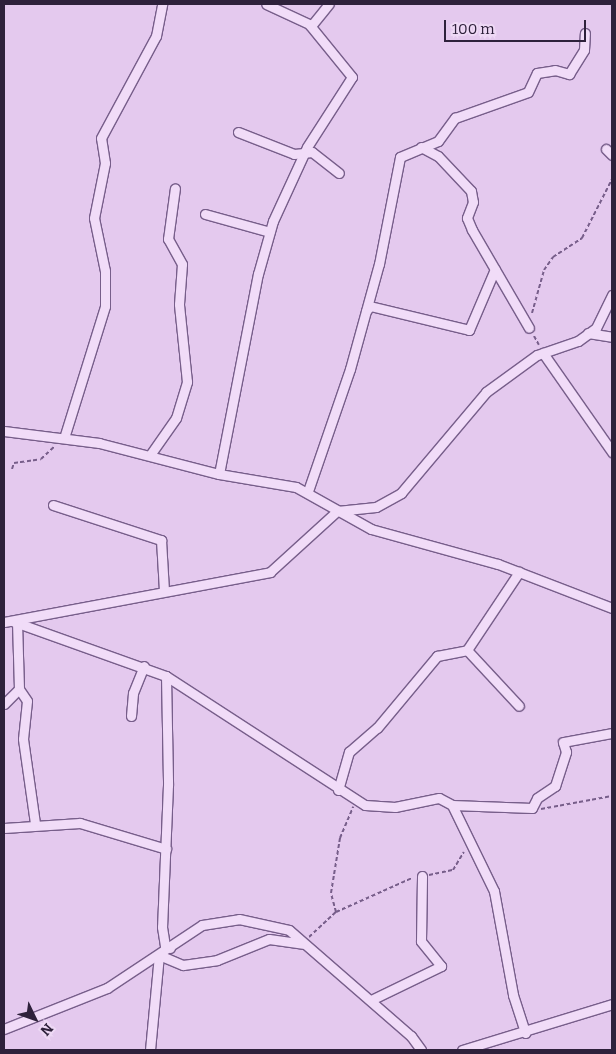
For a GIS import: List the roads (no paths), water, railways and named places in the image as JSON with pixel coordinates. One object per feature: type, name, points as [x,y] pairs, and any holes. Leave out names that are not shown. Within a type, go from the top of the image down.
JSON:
[{"type":"street","points":[[64,438],[105,306],[105,271],[94,218],[104,163],[101,138],[156,36],[162,4]]},
{"type":"street","points":[[220,474],[270,232],[305,152],[352,77],[311,26],[266,4]]},
{"type":"street","points":[[311,26],[329,4]]},
{"type":"street","points":[[308,491],[331,432],[366,311],[397,163],[405,152],[438,142],[455,118],[528,92],[537,73],[555,70],[569,74],[584,50],[585,33]]},
{"type":"street","points":[[238,132],[294,154],[305,152],[324,160],[339,173]]},
{"type":"street","points":[[421,147],[438,156],[471,191],[473,202],[468,218],[529,328]]},
{"type":"street","points":[[150,454],[176,418],[187,382],[178,304],[182,264],[168,239],[175,188]]},
{"type":"street","points":[[205,214],[270,232]]},
{"type":"street","points":[[366,311],[370,306],[469,330],[495,269]]},
{"type":"street","points":[[10,622],[270,572],[337,510],[376,508],[390,502],[429,463],[476,402],[542,353],[596,328],[612,294]]},
{"type":"street","points":[[588,333],[612,337]]},
{"type":"street","points":[[542,353],[612,452]]},
{"type":"street","points":[[4,431],[64,438],[150,454],[220,474],[308,491],[371,529],[519,572],[612,608]]},
{"type":"street","points":[[53,505],[161,540],[164,591]]},
{"type":"street","points":[[338,790],[348,752],[376,728],[429,664],[443,653],[467,650],[519,572]]},
{"type":"street","points":[[10,622],[144,666],[166,676],[338,790],[376,808],[427,799],[452,805],[532,808],[537,798],[555,786],[566,752],[563,742],[612,733]]},
{"type":"street","points":[[10,622],[19,689],[27,701],[23,739],[35,823]]},
{"type":"street","points":[[467,650],[519,706]]},
{"type":"street","points":[[131,716],[133,693],[144,666]]},
{"type":"street","points":[[166,676],[166,848],[162,927],[165,947],[170,948]]},
{"type":"street","points":[[4,704],[19,689]]},
{"type":"street","points":[[452,805],[494,891],[514,1003],[525,1032]]},
{"type":"street","points":[[4,828],[35,823],[80,823],[166,848]]},
{"type":"street","points":[[371,1000],[441,966],[421,941],[422,876]]},
{"type":"street","points":[[4,1029],[79,1002],[159,955],[202,925],[229,919],[278,925],[371,1000],[421,1050]]},
{"type":"street","points":[[159,955],[172,963],[191,964],[217,960],[269,939],[303,944]]},
{"type":"street","points":[[150,1050],[159,955]]},
{"type":"street","points":[[462,1050],[612,1004]]}]
